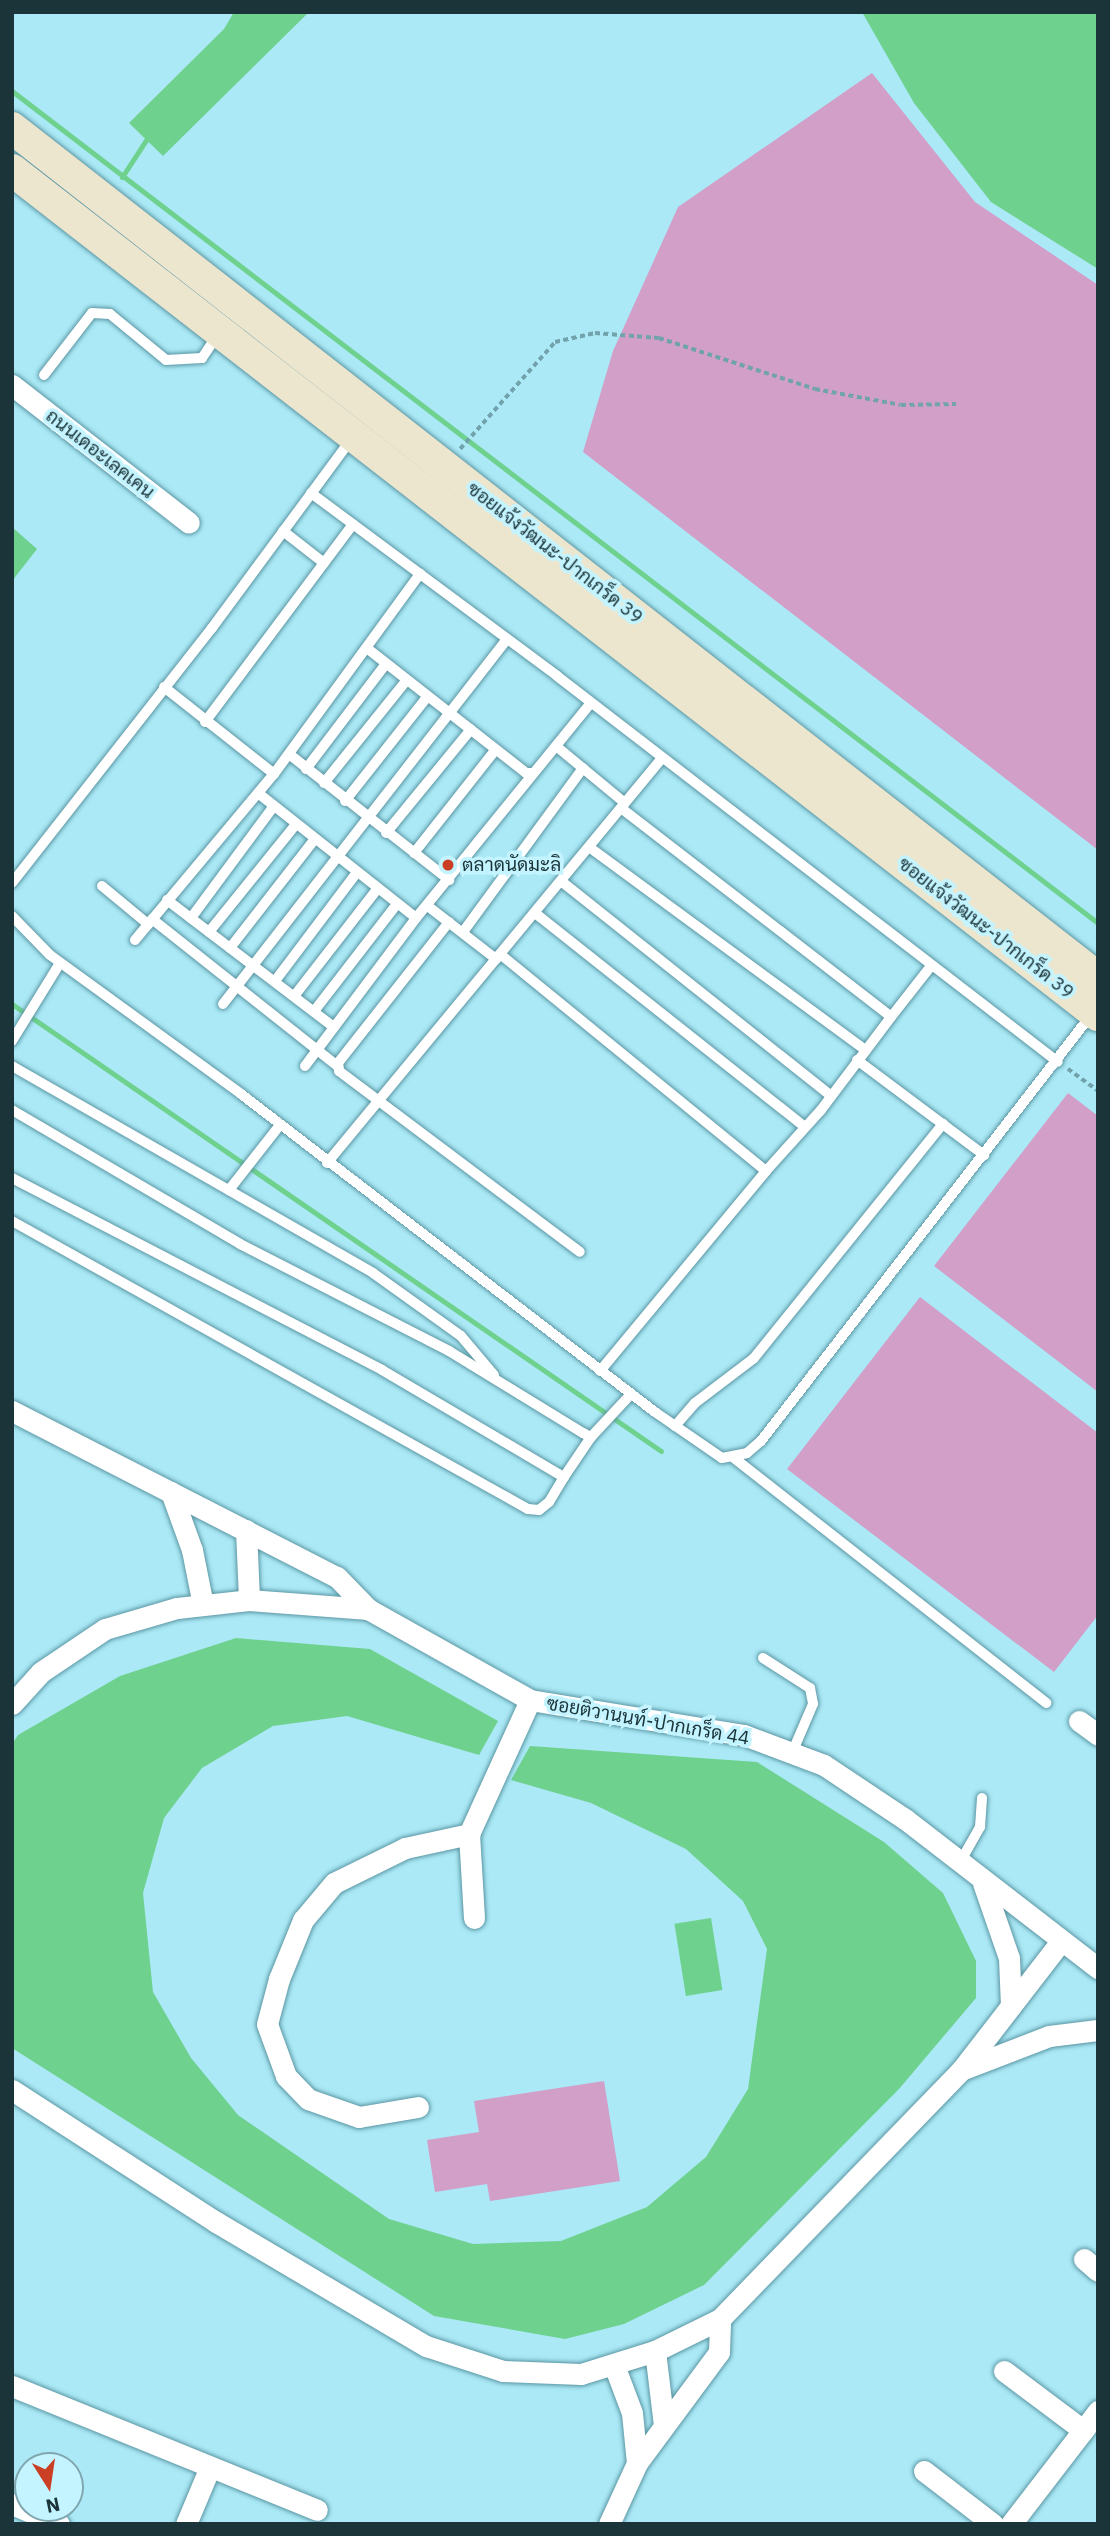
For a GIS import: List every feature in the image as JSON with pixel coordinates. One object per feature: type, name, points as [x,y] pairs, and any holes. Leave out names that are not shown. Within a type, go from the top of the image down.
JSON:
[{"type":"main road","name":"ซอยแจ้งวัฒนะ-ปากเกร็ด 39","points":[[12,128],[363,423],[1096,1014]]},
{"type":"main road","name":"ซอยแจ้งวัฒนะ-ปากเกร็ด 39","points":[[12,170],[220,331],[363,423],[446,467],[1098,978]]},
{"type":"street","name":"ถนนเดอะเลคเคน","points":[[12,385],[189,523]]},
{"type":"street","points":[[12,1411],[337,1577],[368,1609]]},
{"type":"street","points":[[171,1492],[192,1550],[202,1605]]},
{"type":"street","points":[[246,1530],[249,1600]]},
{"type":"street","name":"ซอยติวานนท์-ปากเกร็ด 44","points":[[15,1693],[105,1629],[202,1605],[249,1600],[368,1609],[530,1700],[744,1735],[836,1773],[905,1819],[983,1883],[1098,1968]]},
{"type":"street","points":[[474,1917],[469,1834],[530,1700]]},
{"type":"street","points":[[1079,1721],[1098,1735]]},
{"type":"street","points":[[418,2107],[359,2117],[308,2099],[286,2076],[267,2024],[279,1979],[303,1920],[334,1882],[405,1848],[469,1834]]},
{"type":"street","points":[[983,1883],[1009,1958],[1011,2006]]},
{"type":"street","points":[[12,2090],[216,2222],[426,2346],[503,2371],[581,2374],[656,2351],[720,2319],[961,2070],[1061,1941]]},
{"type":"street","points":[[961,2070],[1049,2036],[1098,2030]]},
{"type":"street","points":[[609,2524],[637,2463],[719,2353],[720,2319]]},
{"type":"street","points":[[656,2351],[664,2425]]},
{"type":"street","points":[[614,2365],[632,2413],[637,2463]]},
{"type":"street","points":[[1004,2371],[1083,2430]]},
{"type":"street","points":[[12,2386],[317,2510]]},
{"type":"street","points":[[1011,2524],[1098,2411]]},
{"type":"street","points":[[186,2524],[210,2467]]},
{"type":"street","points":[[924,2470],[993,2524]]},
{"type":"street","points":[[12,2504],[59,2524]]},
{"type":"lane","points":[[44,375],[92,313],[110,314],[166,360],[202,358],[220,331]]},
{"type":"lane","points":[[12,883],[363,423]]},
{"type":"lane","points":[[311,494],[507,639],[1058,1062]]},
{"type":"lane","points":[[205,722],[353,524]]},
{"type":"lane","points":[[283,531],[324,564]]},
{"type":"lane","points":[[135,940],[250,797],[258,793],[274,774],[368,649],[420,574]]},
{"type":"lane","points":[[223,1004],[507,639]]},
{"type":"lane","points":[[368,649],[427,697],[531,773]]},
{"type":"lane","points":[[306,769],[385,665]]},
{"type":"lane","points":[[324,783],[407,681]]},
{"type":"lane","points":[[164,687],[274,774]]},
{"type":"lane","points":[[345,801],[427,697]]},
{"type":"lane","points":[[305,1066],[416,918],[429,907],[531,773],[591,703]]},
{"type":"lane","points":[[386,833],[471,730]]},
{"type":"lane","points":[[556,746],[623,806],[891,1017]]},
{"type":"lane","points":[[414,853],[496,749]]},
{"type":"lane","points":[[289,754],[366,819],[449,880]]},
{"type":"lane","points":[[327,1163],[662,758]]},
{"type":"lane","points":[[463,932],[583,768]]},
{"type":"lane","points":[[258,793],[416,918]]},
{"type":"lane","points":[[191,918],[274,806]]},
{"type":"lane","points":[[209,932],[296,824]]},
{"type":"lane","points":[[230,948],[315,839]]},
{"type":"lane","points":[[589,846],[865,1050]]},
{"type":"lane","points":[[275,981],[357,872]]},
{"type":"lane","points":[[561,881],[831,1096]]},
{"type":"lane","points":[[102,887],[580,1252]]},
{"type":"lane","points":[[295,995],[378,888]]},
{"type":"lane","points":[[167,900],[334,1027]]},
{"type":"lane","points":[[315,1010],[397,904]]},
{"type":"lane","points":[[429,907],[498,956],[766,1171]]},
{"type":"lane","points":[[535,913],[804,1126]]},
{"type":"lane","points":[[12,916],[22,931],[60,963],[280,1125],[600,1371],[722,1458],[734,1458],[761,1441],[1096,1014]]},
{"type":"lane","points":[[339,1067],[449,922]]},
{"type":"lane","points":[[12,1041],[60,963]]},
{"type":"lane","points":[[600,1371],[831,1096],[932,966]]},
{"type":"lane","points":[[857,1060],[985,1155]]},
{"type":"lane","points":[[12,1066],[373,1273],[461,1336],[499,1381]]},
{"type":"lane","points":[[12,1110],[240,1244],[357,1302],[499,1381],[591,1437]]},
{"type":"lane","points":[[675,1426],[695,1403],[754,1358],[943,1124]]},
{"type":"lane","points":[[229,1190],[280,1125]]},
{"type":"lane","points":[[12,1178],[382,1370],[564,1477]]},
{"type":"lane","points":[[12,1221],[528,1508],[539,1510],[550,1502],[591,1437],[631,1394]]},
{"type":"lane","points":[[734,1458],[1047,1703]]},
{"type":"lane","points":[[763,1658],[810,1688],[813,1704],[792,1753]]},
{"type":"lane","points":[[959,1864],[980,1827],[982,1798]]},
{"type":"path","points":[[446,467],[555,342],[595,333],[659,338],[815,389],[901,405],[956,404]]},
{"type":"path","points":[[1058,1062],[1098,1091]]},
{"type":"shaded area","points":[[234,12],[309,12],[163,156],[129,123],[224,29]]},
{"type":"shaded area","points":[[862,12],[1098,12],[1098,269],[991,202],[914,103]]},
{"type":"shaded area","points":[[872,73],[975,202],[1098,285],[1098,850],[583,452],[613,351],[678,207]]},
{"type":"shaded area","points":[[12,527],[37,549],[12,581]]},
{"type":"shaded area","points":[[1068,1093],[1098,1116],[1098,1392],[934,1266]]},
{"type":"shaded area","points":[[920,1297],[1098,1433],[1098,1615],[1054,1672],[787,1469]]},
{"type":"shaded area","points":[[236,1638],[370,1649],[498,1721],[479,1755],[347,1716],[273,1726],[202,1768],[164,1818],[143,1893],[153,1992],[191,2058],[238,2115],[389,2219],[473,2244],[561,2241],[647,2207],[706,2157],[748,2089],[767,1949],[743,1901],[686,1849],[591,1803],[511,1780],[530,1746],[757,1762],[884,1842],[943,1893],[976,1961],[976,1998],[899,2089],[704,2285],[624,2324],[565,2339],[434,2316],[12,2048],[12,1744],[18,1735],[120,1676]]},
{"type":"shaded area","points":[[711,1918],[722,1990],[686,1996],[674,1924]]},
{"type":"shaded area","points":[[604,2081],[620,2181],[490,2201],[487,2184],[435,2192],[427,2140],[479,2132],[474,2101]]},
{"type":"waterway","points":[[12,91],[1098,923]]},
{"type":"waterway","points":[[122,177],[146,140]]},
{"type":"waterway","points":[[12,1004],[661,1451]]},
{"type":"place","name":"ตลาดนัดมะลิ","points":[[448,865]]}]
